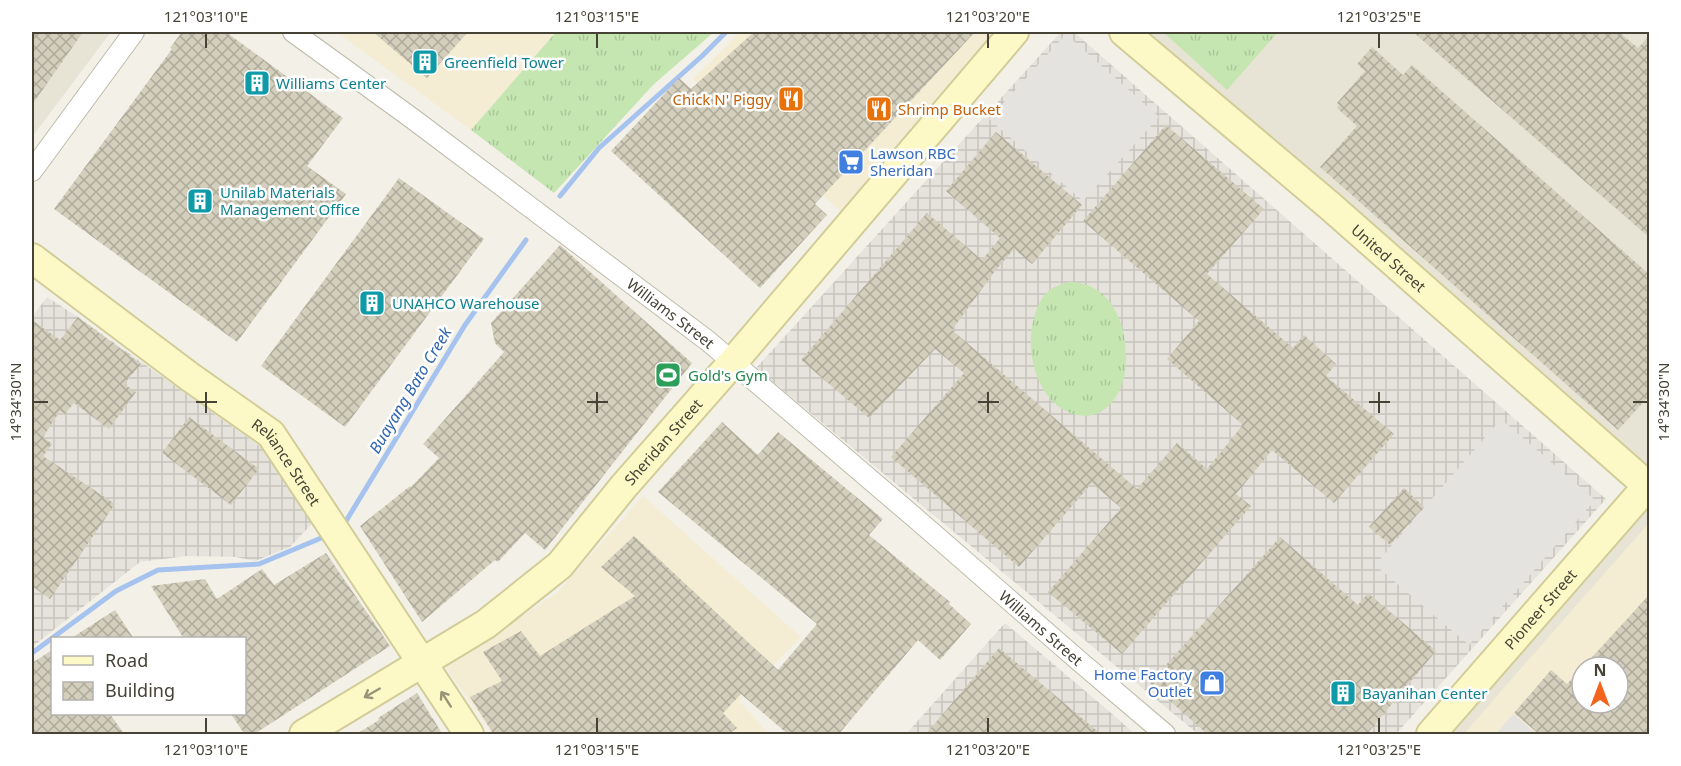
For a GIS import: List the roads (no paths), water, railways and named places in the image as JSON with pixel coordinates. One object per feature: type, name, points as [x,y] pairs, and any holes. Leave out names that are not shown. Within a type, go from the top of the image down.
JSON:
[{"type":"street","points":[[32,171],[134,32]]},
{"type":"street","name":"Williams Street","points":[[293,32],[413,119],[708,341],[904,507],[1165,735]]},
{"type":"street","name":"Sheridan Street","points":[[304,735],[486,624],[560,565],[624,486],[733,362],[1014,32]]},
{"type":"street","name":"United Street","points":[[1124,32],[1323,200],[1649,486]]},
{"type":"street","name":"Reliance Street","points":[[32,258],[190,377],[272,434],[469,735]]},
{"type":"street","name":"Pioneer Street","points":[[1431,735],[1649,486]]},
{"type":"waterway","name":"Buayang Bato Creek","points":[[560,196],[599,148],[726,32]]},
{"type":"waterway","name":"Buayang Bato Creek","points":[[343,526],[465,325],[526,240]]},
{"type":"waterway","name":"Buayang Bato Creek","points":[[54,637],[116,591],[158,570],[259,564],[326,536]]},
{"type":"waterway","name":"Buayang Bato Creek","points":[[32,653],[51,639]]},
{"type":"place","name":"Greenfield Tower","points":[[425,62]]},
{"type":"place","name":"Williams Center","points":[[257,83]]},
{"type":"place","name":"Chick N' Piggy","points":[[791,99]]},
{"type":"place","name":"Shrimp Bucket","points":[[879,109]]},
{"type":"place","name":"Lawson RBC Sheridan","points":[[851,162]]},
{"type":"place","name":"Unilab Materials Management Office","points":[[200,201]]},
{"type":"place","name":"UNAHCO Warehouse","points":[[372,303]]},
{"type":"place","name":"Gold's Gym","points":[[668,375]]},
{"type":"place","name":"Home Factory Outlet","points":[[1212,683]]},
{"type":"place","name":"Bayanihan Center","points":[[1343,693]]}]
